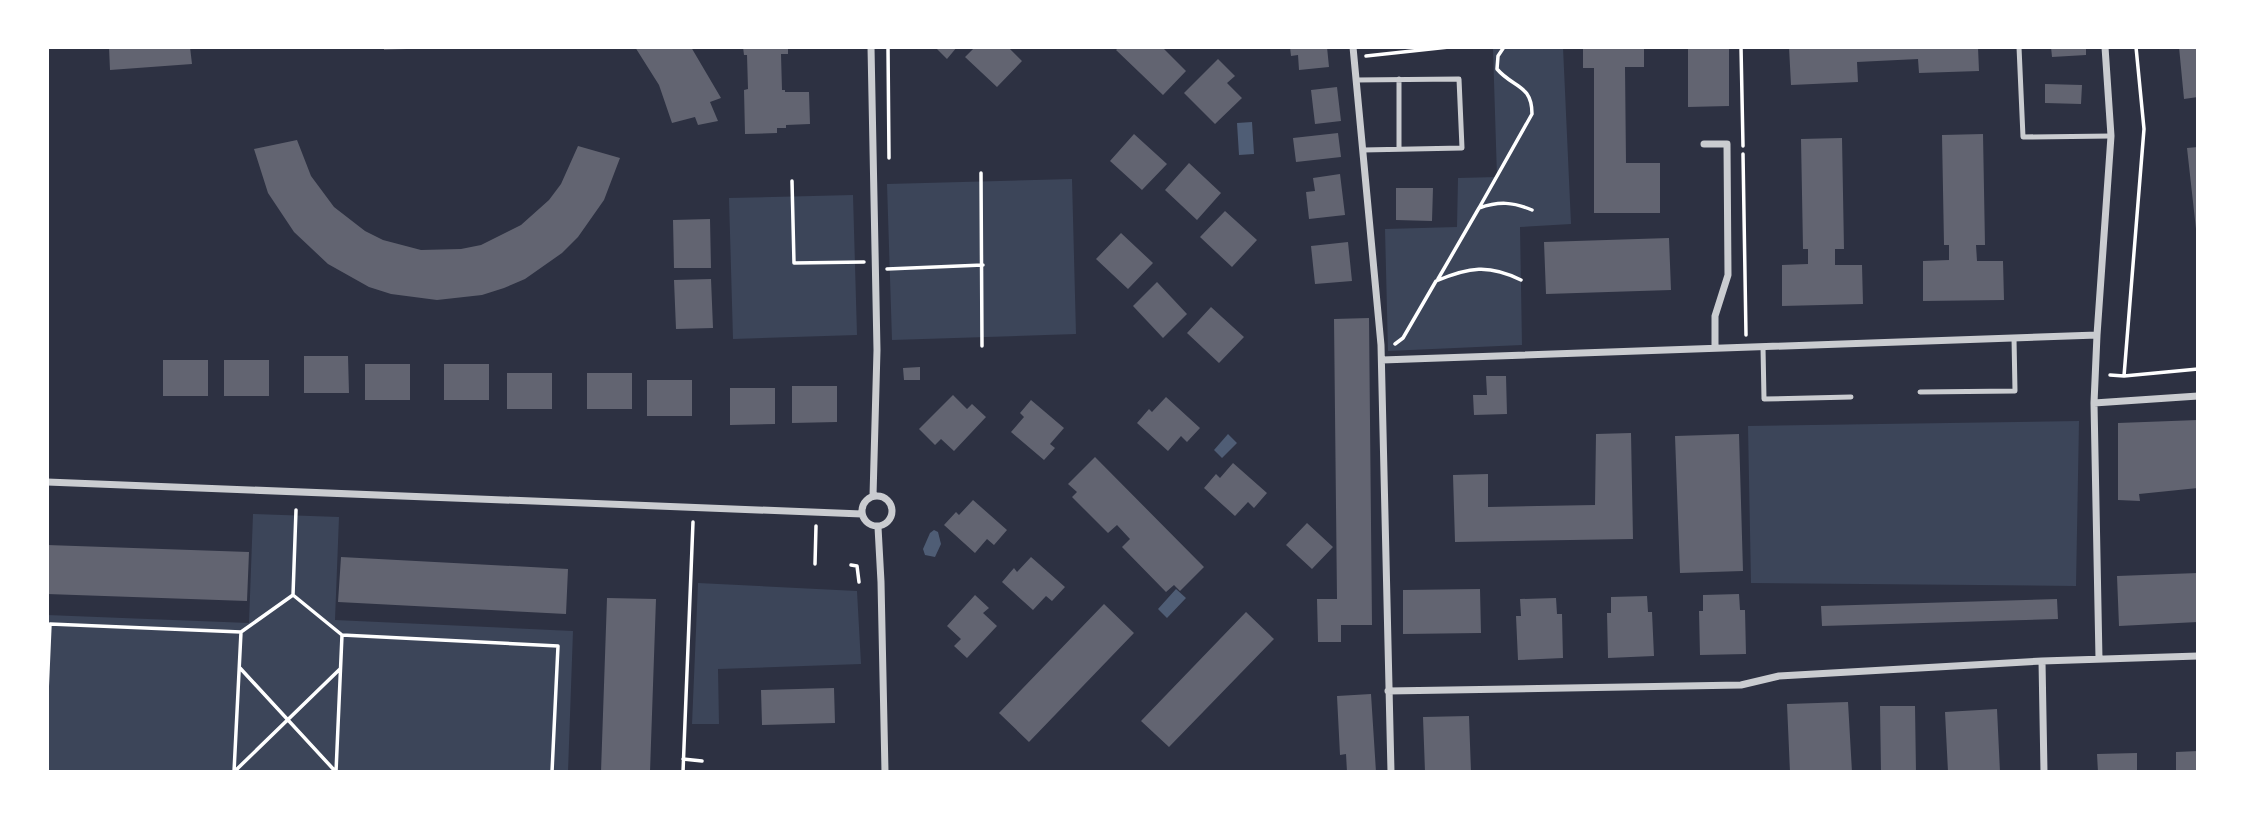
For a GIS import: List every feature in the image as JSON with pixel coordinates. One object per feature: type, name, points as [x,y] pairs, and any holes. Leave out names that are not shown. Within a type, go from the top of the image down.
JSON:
[{"type":"street","points":[[871,47],[877,349],[873,496]]},
{"type":"street","points":[[1353,47],[1382,356],[1391,772]]},
{"type":"street","points":[[2099,659],[2094,403],[2097,373],[2096,335],[2111,136],[2105,47]]},
{"type":"street","points":[[1704,144],[1727,144],[1728,275],[1715,316],[1715,348]]},
{"type":"street","points":[[1382,356],[1763,347],[2096,335]]},
{"type":"street","points":[[2094,403],[2198,396]]},
{"type":"street","points":[[47,482],[862,514]]},
{"type":"street","points":[[873,496],[885,498],[893,509],[889,521],[878,527],[867,523],[862,514],[864,503],[873,496]]},
{"type":"street","points":[[878,527],[885,772]]},
{"type":"street","points":[[1388,691],[1741,685],[1779,676],[2042,661],[2198,656]]},
{"type":"street","points":[[2042,661],[2044,772]]},
{"type":"lane","points":[[2019,47],[2023,137],[2111,136]]},
{"type":"lane","points":[[1399,79],[1399,149]]},
{"type":"lane","points":[[1356,80],[1459,79],[1462,148],[1363,150]]},
{"type":"lane","points":[[1920,392],[2015,391],[2014,338]]},
{"type":"lane","points":[[1763,347],[1764,399],[1851,397]]},
{"type":"path","points":[[1354,58],[1450,47]]},
{"type":"path","points":[[1382,356],[1403,338],[1532,114],[1532,100],[1521,86],[1506,79],[1497,69],[1498,56],[1504,47]]},
{"type":"path","points":[[1741,47],[1747,347]]},
{"type":"path","points":[[2124,376],[2144,129],[2136,47]]},
{"type":"path","points":[[981,173],[982,346]]},
{"type":"path","points":[[792,181],[794,263],[876,266],[983,265]]},
{"type":"path","points":[[1479,208],[1514,202],[1532,210]]},
{"type":"path","points":[[1436,281],[1475,268],[1493,269],[1521,280]]},
{"type":"path","points":[[2097,373],[2124,376],[2198,369]]},
{"type":"path","points":[[683,772],[694,508]]},
{"type":"path","points":[[293,595],[296,510]]},
{"type":"path","points":[[815,564],[816,526]]},
{"type":"path","points":[[851,565],[857,566],[859,582]]},
{"type":"path","points":[[47,692],[50,624],[241,632],[293,595]]},
{"type":"path","points":[[293,595],[342,635],[558,646],[552,772]]},
{"type":"path","points":[[234,771],[241,632]]},
{"type":"path","points":[[336,772],[342,635]]},
{"type":"path","points":[[239,667],[336,772]]},
{"type":"path","points":[[234,771],[340,669]]},
{"type":"path","points":[[683,760],[702,761]]},
{"type":"shaded area","points":[[1563,47],[1571,224],[1520,227],[1522,345],[1388,351],[1385,229],[1457,227],[1458,178],[1497,177],[1493,49]]},
{"type":"shaded area","points":[[1252,122],[1254,154],[1239,155],[1237,123]]},
{"type":"shaded area","points":[[1072,179],[1076,334],[892,340],[887,184]]},
{"type":"shaded area","points":[[853,195],[857,335],[733,339],[729,198]]},
{"type":"shaded area","points":[[2079,421],[2076,586],[1751,583],[1748,426]]},
{"type":"shaded area","points":[[1228,434],[1237,443],[1222,458],[1214,450]]},
{"type":"shaded area","points":[[253,514],[339,517],[335,620],[573,631],[568,772],[47,772],[47,615],[249,623]]},
{"type":"shaded area","points":[[934,530],[938,532],[941,544],[935,557],[925,555],[923,549]]},
{"type":"shaded area","points":[[698,583],[857,591],[861,664],[718,669],[719,724],[692,724]]},
{"type":"shaded area","points":[[1176,589],[1186,598],[1167,618],[1158,609]]},
{"type":"building","points":[[109,47],[190,47],[192,64],[110,70]]},
{"type":"building","points":[[384,47],[407,47],[407,49],[384,50]]},
{"type":"building","points":[[635,47],[691,47],[721,98],[710,102],[718,121],[698,125],[695,117],[672,123],[659,85]]},
{"type":"building","points":[[743,47],[788,47],[788,54],[781,54],[782,90],[809,92],[810,124],[786,125],[786,128],[777,128],[777,133],[745,134],[744,90],[748,89],[747,55],[744,55]]},
{"type":"building","points":[[935,47],[957,47],[947,59]]},
{"type":"building","points":[[975,47],[1008,47],[1022,61],[997,87],[965,57]]},
{"type":"building","points":[[1119,47],[1162,47],[1186,71],[1163,95],[1116,50]]},
{"type":"building","points":[[1290,47],[1327,47],[1329,67],[1299,70],[1298,55],[1291,56]]},
{"type":"building","points":[[1583,47],[1644,47],[1644,67],[1625,67],[1626,163],[1660,163],[1660,213],[1594,213],[1594,68],[1583,68]]},
{"type":"building","points":[[1688,47],[1729,47],[1729,106],[1688,107]]},
{"type":"building","points":[[1789,47],[1978,47],[1979,71],[1919,73],[1918,59],[1857,62],[1858,82],[1791,85]]},
{"type":"building","points":[[2051,47],[2086,47],[2086,55],[2052,57]]},
{"type":"building","points":[[2179,47],[2198,47],[2198,97],[2184,99]]},
{"type":"building","points":[[1218,59],[1235,76],[1227,83],[1242,98],[1215,124],[1184,93]]},
{"type":"building","points":[[2045,84],[2082,85],[2081,104],[2045,103]]},
{"type":"building","points":[[1337,87],[1341,121],[1315,124],[1311,90]]},
{"type":"building","points":[[1338,133],[1341,157],[1296,162],[1293,138]]},
{"type":"building","points":[[1134,134],[1167,164],[1142,190],[1110,161]]},
{"type":"building","points":[[1983,134],[1985,245],[1976,245],[1977,261],[2003,261],[2004,300],[1923,301],[1923,261],[1949,260],[1949,245],[1944,245],[1942,135]]},
{"type":"building","points":[[1842,138],[1844,249],[1835,249],[1835,265],[1862,265],[1863,304],[1782,306],[1782,265],[1808,264],[1808,249],[1803,249],[1801,139]]},
{"type":"building","points":[[297,140],[311,176],[334,207],[365,231],[383,240],[421,250],[461,249],[481,245],[521,225],[549,200],[561,184],[578,146],[620,158],[604,200],[578,237],[562,253],[525,279],[504,288],[482,295],[437,300],[391,294],[369,287],[328,264],[294,232],[268,193],[254,149]]},
{"type":"building","points":[[2198,147],[2198,229],[2196,229],[2187,148]]},
{"type":"building","points":[[1189,163],[1221,193],[1197,220],[1165,190]]},
{"type":"building","points":[[1340,174],[1345,215],[1309,219],[1306,192],[1315,191],[1313,178]]},
{"type":"building","points":[[1396,188],[1433,188],[1432,221],[1396,220]]},
{"type":"building","points":[[1225,211],[1257,240],[1232,267],[1200,237]]},
{"type":"building","points":[[710,219],[711,268],[674,268],[673,220]]},
{"type":"building","points":[[1121,233],[1153,263],[1128,289],[1096,259]]},
{"type":"building","points":[[1669,238],[1671,290],[1546,294],[1544,242]]},
{"type":"building","points":[[1348,242],[1352,281],[1315,284],[1311,246]]},
{"type":"building","points":[[711,279],[713,328],[676,329],[674,280]]},
{"type":"building","points":[[1157,282],[1187,314],[1163,338],[1133,306]]},
{"type":"building","points":[[1211,307],[1244,337],[1219,363],[1187,333]]},
{"type":"building","points":[[1369,318],[1372,625],[1341,625],[1341,642],[1318,642],[1317,599],[1337,599],[1334,319]]},
{"type":"building","points":[[304,356],[348,356],[349,393],[304,393]]},
{"type":"building","points":[[163,360],[208,360],[208,396],[163,396]]},
{"type":"building","points":[[224,360],[269,360],[269,396],[224,396]]},
{"type":"building","points":[[365,364],[410,364],[410,400],[365,400]]},
{"type":"building","points":[[444,364],[489,364],[489,400],[444,400]]},
{"type":"building","points":[[920,367],[920,380],[904,380],[903,368]]},
{"type":"building","points":[[507,373],[552,373],[552,409],[507,409]]},
{"type":"building","points":[[587,373],[632,373],[632,409],[587,409]]},
{"type":"building","points":[[1486,376],[1506,376],[1507,414],[1474,415],[1473,395],[1487,395]]},
{"type":"building","points":[[647,380],[692,380],[692,416],[647,416]]},
{"type":"building","points":[[792,386],[837,386],[837,422],[792,423]]},
{"type":"building","points":[[730,388],[775,388],[775,424],[730,425]]},
{"type":"building","points":[[953,395],[967,409],[972,404],[986,417],[954,451],[941,439],[935,445],[919,429]]},
{"type":"building","points":[[1166,397],[1200,428],[1187,442],[1181,436],[1168,451],[1137,423],[1149,409],[1152,412]]},
{"type":"building","points":[[1031,400],[1064,428],[1050,444],[1055,448],[1044,460],[1011,432],[1024,417],[1020,413]]},
{"type":"building","points":[[2198,420],[2198,488],[2139,494],[2140,501],[2118,500],[2118,423]]},
{"type":"building","points":[[1631,433],[1633,539],[1455,542],[1453,475],[1488,474],[1488,507],[1595,505],[1596,434]]},
{"type":"building","points":[[1739,434],[1743,571],[1680,573],[1675,436]]},
{"type":"building","points":[[1095,457],[1204,567],[1180,591],[1174,585],[1166,592],[1122,547],[1130,539],[1117,525],[1108,533],[1072,497],[1077,492],[1068,484]]},
{"type":"building","points":[[1233,463],[1267,493],[1254,508],[1248,502],[1235,516],[1204,488],[1216,474],[1220,478]]},
{"type":"building","points":[[973,500],[1007,530],[994,545],[987,539],[975,553],[944,525],[956,512],[959,515]]},
{"type":"building","points":[[1307,523],[1333,547],[1312,569],[1286,545]]},
{"type":"building","points":[[47,545],[249,552],[247,601],[47,594]]},
{"type":"building","points":[[341,557],[568,569],[566,614],[338,602]]},
{"type":"building","points":[[1031,557],[1065,587],[1052,601],[1046,596],[1033,610],[1002,582],[1014,568],[1017,572]]},
{"type":"building","points":[[2198,573],[2198,622],[2119,626],[2117,576]]},
{"type":"building","points":[[1480,589],[1481,633],[1403,634],[1403,590]]},
{"type":"building","points":[[1739,594],[1740,610],[1745,610],[1746,654],[1700,655],[1699,611],[1703,611],[1703,595]]},
{"type":"building","points":[[975,595],[989,608],[983,613],[997,626],[967,658],[954,646],[961,639],[947,626]]},
{"type":"building","points":[[1647,596],[1648,612],[1652,612],[1654,656],[1608,658],[1607,613],[1611,613],[1611,597]]},
{"type":"building","points":[[607,598],[656,599],[650,772],[601,772]]},
{"type":"building","points":[[1556,598],[1557,614],[1562,614],[1563,658],[1518,660],[1516,616],[1521,616],[1520,599]]},
{"type":"building","points":[[2057,599],[2058,619],[1822,626],[1821,606]]},
{"type":"building","points":[[1104,604],[1134,633],[1029,742],[999,713]]},
{"type":"building","points":[[1246,612],[1274,639],[1169,747],[1141,721]]},
{"type":"building","points":[[834,688],[835,723],[762,725],[761,690]]},
{"type":"building","points":[[1371,694],[1376,772],[1347,772],[1346,754],[1340,755],[1337,696]]},
{"type":"building","points":[[1848,702],[1852,772],[1790,772],[1787,704]]},
{"type":"building","points":[[1880,706],[1915,706],[1916,772],[1881,772]]},
{"type":"building","points":[[1997,709],[2000,772],[1948,772],[1945,712]]},
{"type":"building","points":[[1469,716],[1471,772],[1425,772],[1423,717]]},
{"type":"building","points":[[2198,751],[2198,772],[2176,772],[2176,752]]},
{"type":"building","points":[[2137,753],[2137,772],[2098,772],[2097,754]]}]
